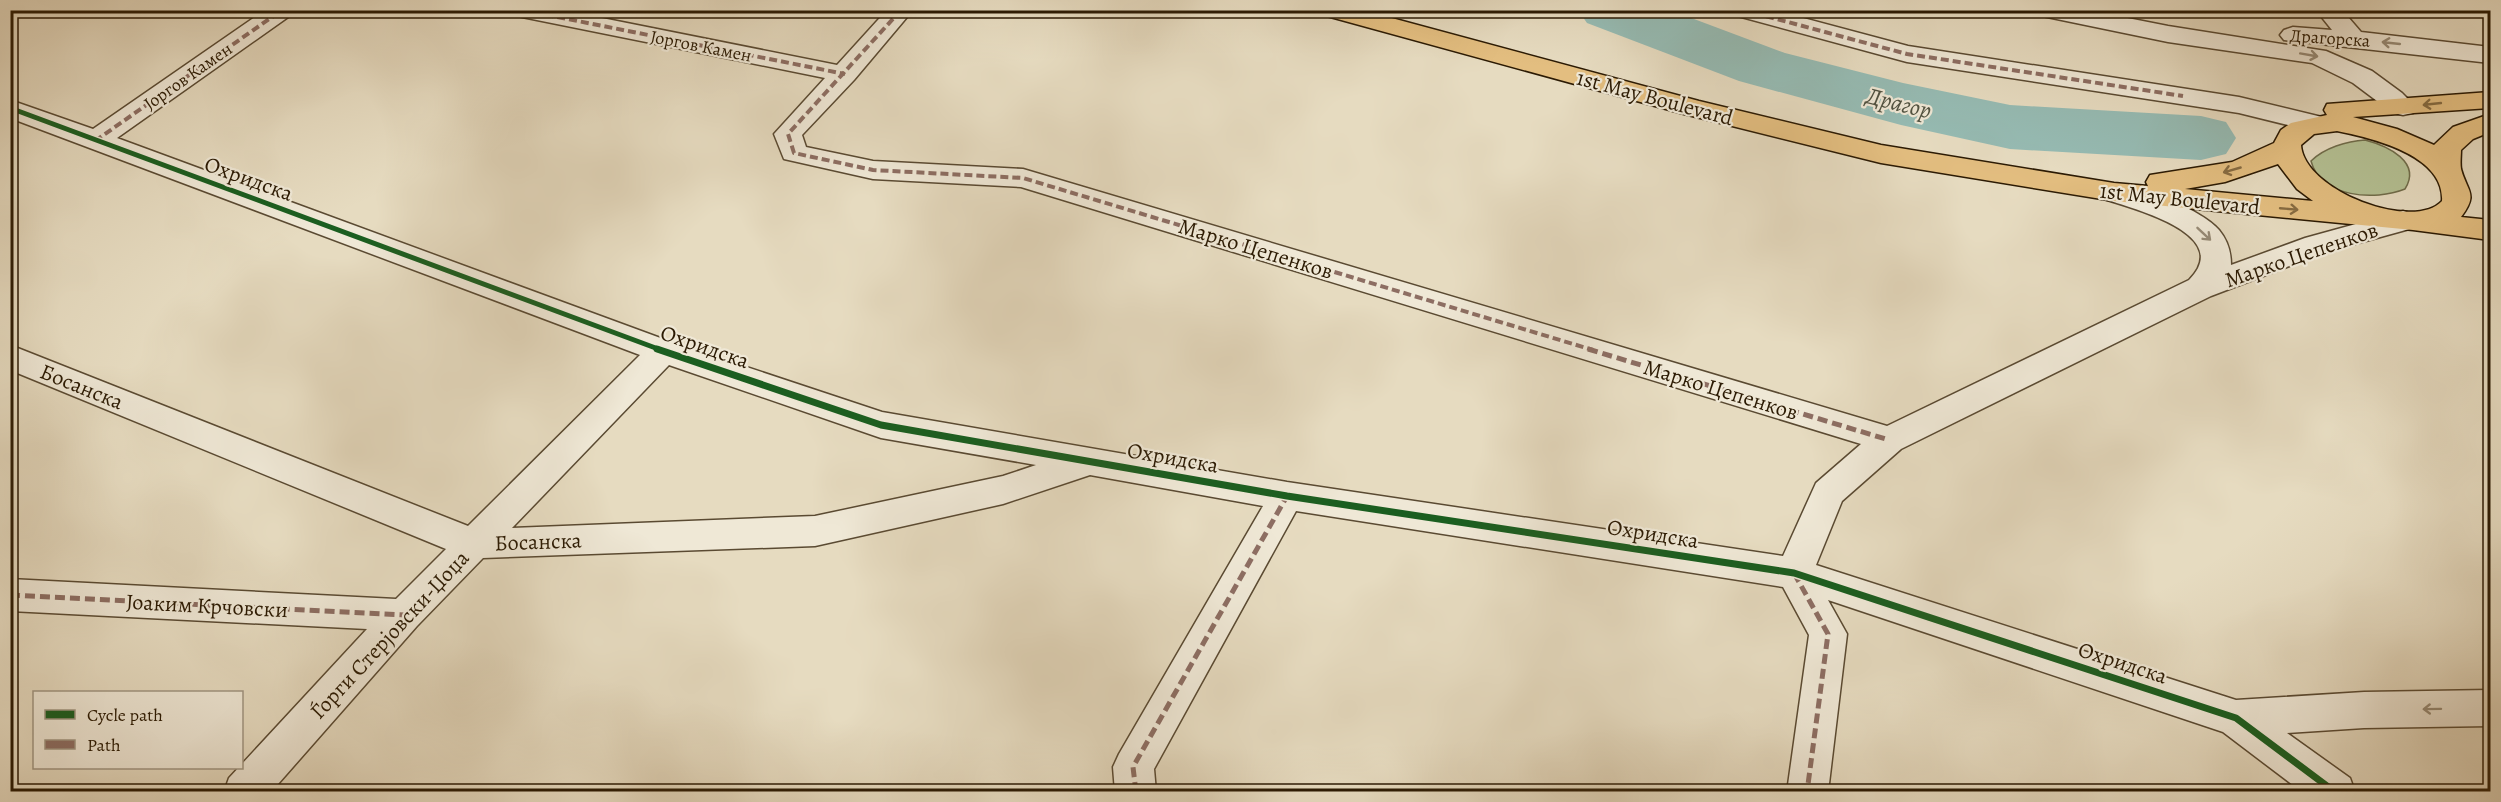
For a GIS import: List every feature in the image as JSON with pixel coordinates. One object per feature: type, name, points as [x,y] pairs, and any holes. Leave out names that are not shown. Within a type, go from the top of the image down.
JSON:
[{"type":"main road","name":"1st May Boulevard","points":[[1332,10],[1694,108],[1881,154],[2114,192],[2490,230]]},
{"type":"main road","name":"1st May Boulevard","points":[[1981,172],[2119,183],[2188,181],[2271,159],[2286,148],[2290,137],[2322,118],[2403,107],[2490,100]]},
{"type":"main road","name":"1st May Boulevard","points":[[2286,148],[2290,163],[2302,179],[2323,195],[2350,208],[2391,219],[2428,219],[2447,213],[2456,202],[2456,187],[2447,171],[2432,157],[2386,134],[2322,118]]},
{"type":"main road","points":[[2447,171],[2447,147],[2463,133],[2490,122]]},
{"type":"street","name":"Јоргов Камен","points":[[95,141],[282,10]]},
{"type":"street","name":"Јоргов Камен","points":[[522,10],[845,74]]},
{"type":"street","name":"Марко Цепенков","points":[[902,10],[788,135],[794,153],[873,170],[1023,178],[1889,440]]},
{"type":"street","points":[[1743,10],[1907,54],[2322,118]]},
{"type":"street","name":"Драгорска","points":[[2047,10],[2168,34],[2317,56],[2340,63],[2362,75],[2403,107]]},
{"type":"street","points":[[2328,10],[2353,39]]},
{"type":"street","name":"Драгорска","points":[[2168,34],[2283,34],[2353,39],[2490,55]]},
{"type":"street","points":[[2183,96],[2243,117],[2286,148]]},
{"type":"street","name":"Охридска","points":[[10,108],[663,351],[881,425],[1092,460],[1287,496],[1794,573],[2236,718],[2335,792]]},
{"type":"street","name":"Марко Цепенков","points":[[2114,192],[2182,217],[2208,235],[2218,252],[2216,268],[2200,288]]},
{"type":"street","name":"Марко Цепенков","points":[[1794,573],[1828,493],[1889,440],[2200,288],[2391,219]]},
{"type":"street","name":"Ѓорги Стерјовски-Џоџа","points":[[244,792],[404,615],[663,351]]},
{"type":"street","name":"Босанска","points":[[10,357],[473,544],[815,531],[1003,490],[1092,460]]},
{"type":"street","points":[[1136,792],[1133,767],[1287,496]]},
{"type":"street","points":[[1794,573],[1828,634],[1807,792]]},
{"type":"street","name":"Јоаким Крчовски","points":[[10,595],[404,615]]},
{"type":"street","name":"Охридска","points":[[2236,718],[2364,710],[2490,708]]},
{"type":"green space","points":[[2365,140],[2392,151],[2406,163],[2409,179],[2405,189],[2379,195],[2350,193],[2326,183],[2317,173],[2311,161],[2316,156],[2336,146]]},
{"type":"waterway","name":"Драгор","points":[[1609,10],[1762,67],[1901,104],[2010,127],[2201,138]]},
{"type":"marked path","points":[[95,141],[282,10]]},
{"type":"marked path","points":[[522,10],[845,74]]},
{"type":"marked path","points":[[901,10],[788,134],[794,153],[873,170],[1023,178],[1889,440]]},
{"type":"marked path","points":[[1743,10],[1907,54],[2183,96]]},
{"type":"marked path","points":[[1136,792],[1133,767],[1287,496]]},
{"type":"marked path","points":[[1794,573],[1828,634],[1807,792]]},
{"type":"marked path","points":[[10,595],[404,615]]},
{"type":"cycle path","points":[[10,108],[663,351],[881,425],[1287,496],[1794,573],[2236,718],[2335,792]]}]
